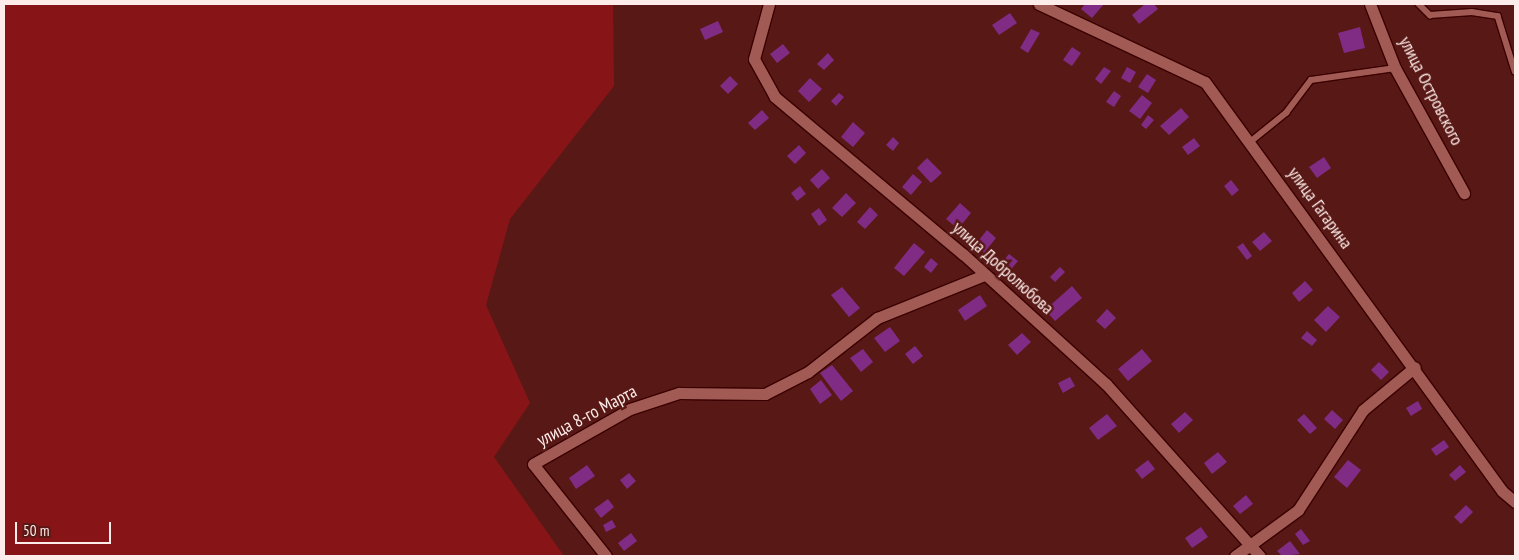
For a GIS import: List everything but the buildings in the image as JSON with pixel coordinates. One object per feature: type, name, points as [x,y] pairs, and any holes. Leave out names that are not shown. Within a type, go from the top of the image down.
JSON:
[{"type":"street","name":"улица Добролюбова","points":[[769,4],[754,60],[775,96],[984,275],[1106,384],[1253,545],[1260,556]]},
{"type":"street","name":"улица Гагарина","points":[[1039,4],[1206,82],[1415,367],[1502,490],[1515,502]]},
{"type":"street","name":"улица Островского","points":[[1370,4],[1395,68],[1464,193]]},
{"type":"street","name":"улица 8-го Марта","points":[[606,556],[534,464],[630,409],[679,393],[765,394],[808,372],[877,318],[984,275]]},
{"type":"street","points":[[1235,556],[1253,545],[1298,510],[1363,410],[1415,367]]},
{"type":"lane","points":[[1419,4],[1430,15],[1472,12],[1498,16],[1515,71]]},
{"type":"lane","points":[[1249,142],[1286,113],[1311,80],[1395,68]]},
{"type":"shaded area","points":[[4,4],[613,4],[614,86],[510,219],[486,305],[530,403],[494,457],[564,556],[4,556]]}]
